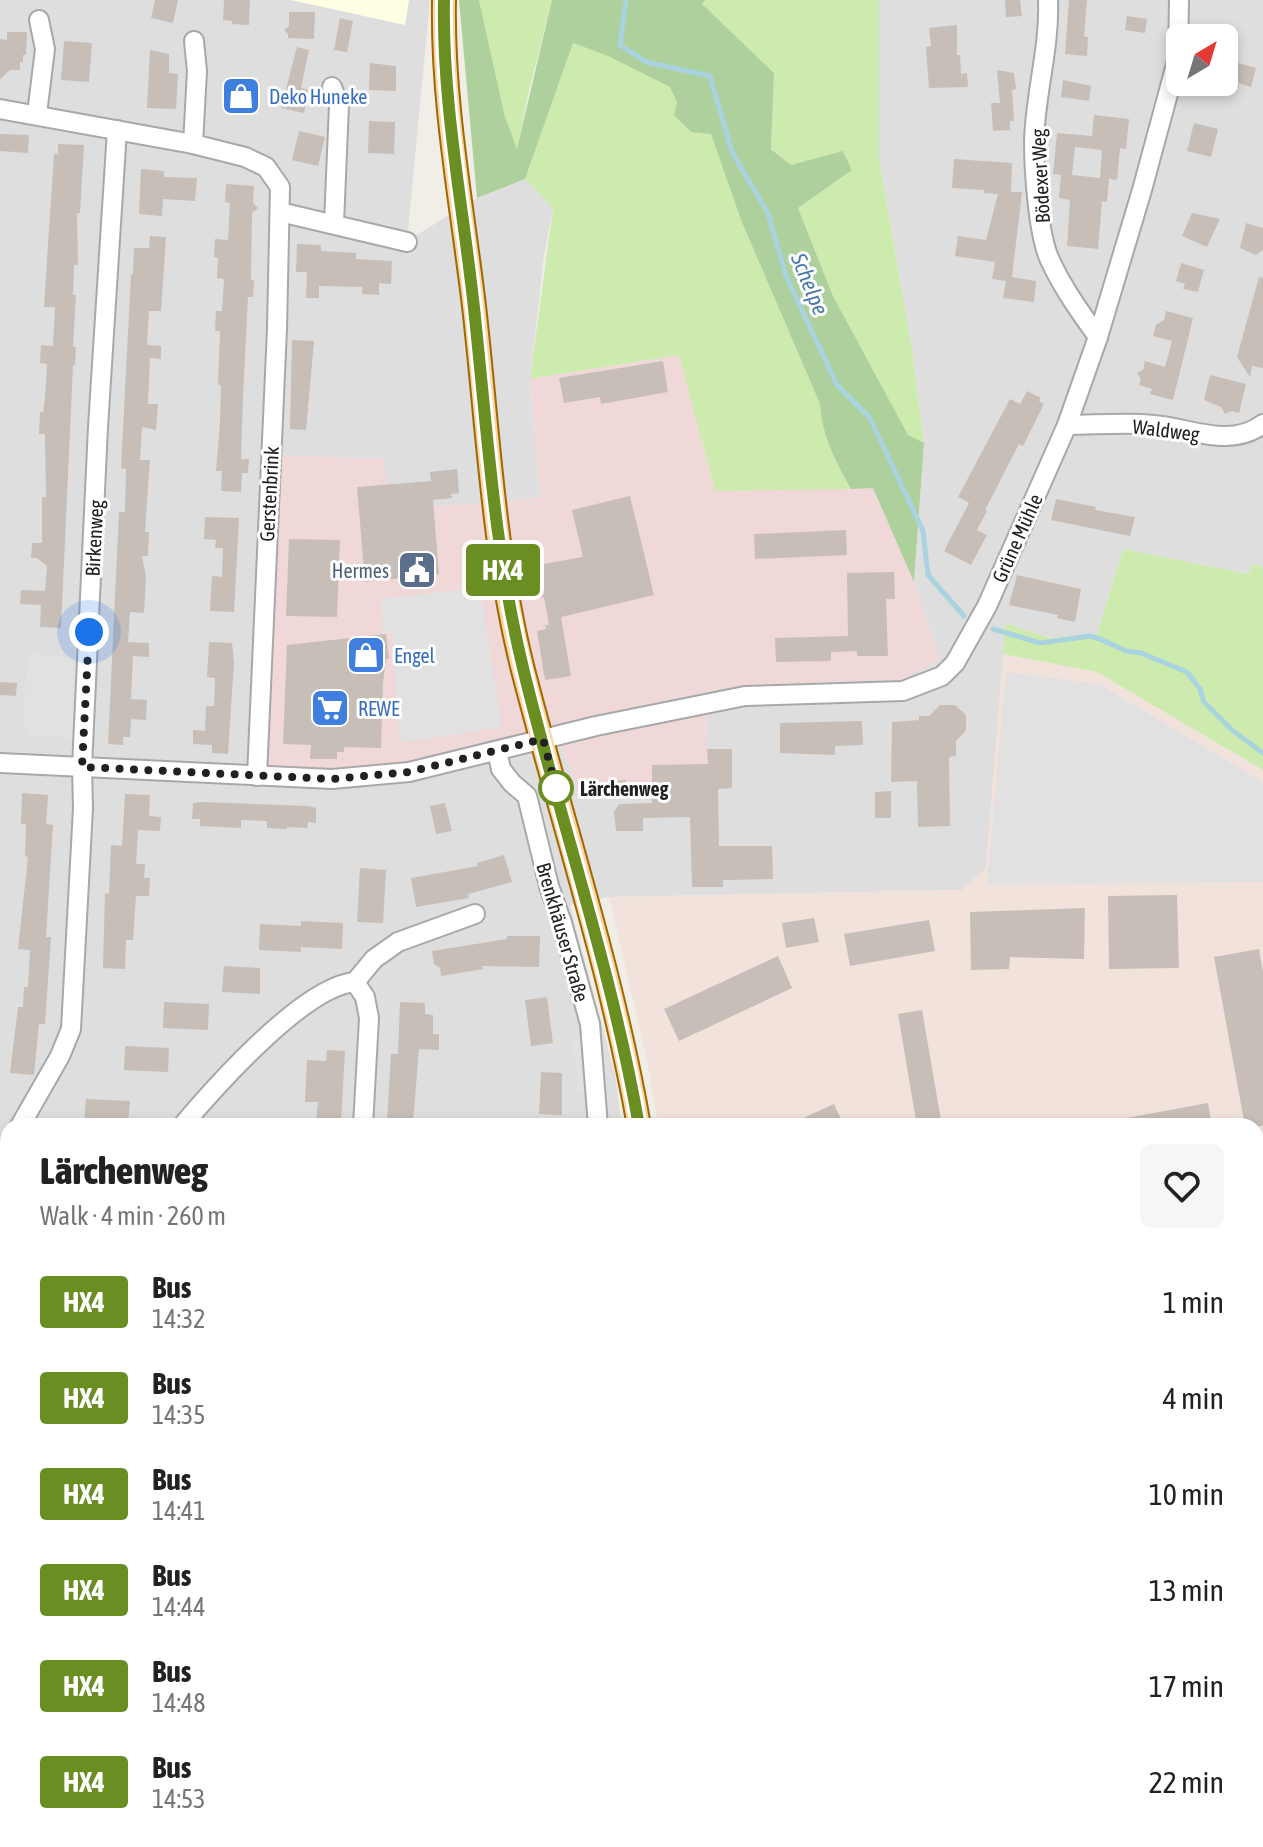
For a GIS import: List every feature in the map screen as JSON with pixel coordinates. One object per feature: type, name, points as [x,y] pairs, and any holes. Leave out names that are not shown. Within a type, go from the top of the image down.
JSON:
[{"type":"main road","name":"Brenkhäuser Straße","points":[[444,0],[449,99],[504,577],[523,668],[612,997],[637,1118]]},
{"type":"street","name":"Bödexer Weg","points":[[1048,0],[1046,54],[1034,142],[1040,224],[1048,255],[1070,297],[1098,337]]},
{"type":"street","name":"Grüne Mühle","points":[[543,739],[681,707],[745,696],[903,691],[942,676],[955,663],[987,606],[1067,425],[1098,337],[1178,57],[1179,0]]},
{"type":"street","points":[[37,114],[45,49],[39,20]]},
{"type":"street","points":[[193,144],[197,71],[194,41]]},
{"type":"street","points":[[332,87],[339,105],[334,223]]},
{"type":"street","name":"Gerstenbrink","points":[[0,109],[193,144],[245,157],[266,167],[280,187],[257,776]]},
{"type":"street","name":"Birkenweg","points":[[25,1118],[60,1056],[71,1029],[99,411],[117,130]]},
{"type":"street","points":[[280,212],[407,242]]},
{"type":"street","name":"Waldweg","points":[[1067,425],[1154,425],[1236,437],[1261,428]]},
{"type":"street","points":[[0,763],[332,779],[409,772],[543,739]]},
{"type":"street","name":"Brenkhäuser Straße","points":[[497,751],[501,769],[527,796],[549,886],[590,1024],[598,1118]]},
{"type":"street","points":[[189,1118],[251,1050],[319,994],[342,983],[355,982],[374,959],[398,942],[475,914]]},
{"type":"street","points":[[355,982],[365,997],[369,1018],[363,1118]]},
{"type":"shaded area","points":[[0,0],[430,0],[407,241],[477,198],[525,179],[553,208],[544,256],[530,379],[541,498],[389,510],[268,768],[332,769],[411,764],[557,730],[578,795],[708,795],[706,691],[940,660],[914,582],[924,443],[912,350],[879,158],[879,0],[1263,0],[1263,567],[1253,564],[1250,574],[1123,549],[1097,634],[1049,638],[1006,623],[986,868],[962,890],[609,897],[570,905],[615,1074],[621,1118],[0,1118]]},
{"type":"shaded area","points":[[291,0],[409,0],[405,25]]},
{"type":"shaded area","points":[[679,355],[715,491],[873,488],[914,582],[940,660],[903,679],[759,685],[706,691],[708,795],[578,795],[557,730],[411,764],[332,769],[268,768],[282,455],[384,459],[390,510],[541,498],[530,379]]},
{"type":"shaded area","points":[[480,588],[502,727],[399,743],[393,633],[383,633],[381,599]]},
{"type":"shaded area","points":[[32,654],[74,658],[75,738],[30,736],[24,725],[26,667]]},
{"type":"shaded area","points":[[1003,654],[1097,672],[1263,770],[1263,1118],[657,1118],[648,1066],[609,897],[962,890],[986,868]]},
{"type":"shaded area","points":[[1006,672],[1099,684],[1263,782],[1263,882],[987,885]]},
{"type":"shaded area","points":[[584,1038],[590,1092],[579,1092],[573,1041]]},
{"type":"green space","points":[[459,0],[479,0],[505,117],[517,149],[552,0],[705,0],[702,4],[774,73],[771,149],[791,165],[843,151],[852,170],[798,208],[833,296],[908,435],[924,443],[914,582],[873,488],[851,489],[835,458],[824,428],[820,404],[741,220],[711,134],[691,132],[674,115],[677,102],[670,87],[608,56],[573,43],[525,179],[477,198]]},
{"type":"green space","points":[[479,0],[552,0],[517,151],[505,117]]},
{"type":"green space","points":[[705,0],[879,0],[879,158],[912,350],[924,443],[908,436],[833,296],[798,208],[852,170],[844,152],[791,165],[771,148],[774,73],[702,4]]},
{"type":"green space","points":[[573,43],[608,56],[670,87],[678,102],[711,133],[741,220],[820,404],[830,448],[851,489],[715,491],[679,355],[530,379],[553,208],[525,179]]},
{"type":"green space","points":[[1123,549],[1249,574],[1252,564],[1263,567],[1263,770],[1097,672],[1003,654],[1006,623],[1049,638],[1097,634]]},
{"type":"building","points":[[155,0],[178,0],[173,23],[151,18]]},
{"type":"building","points":[[224,0],[250,0],[249,25],[223,20]]},
{"type":"building","points":[[1005,0],[1020,0],[1022,16],[1006,17]]},
{"type":"building","points":[[1069,0],[1087,0],[1084,37],[1088,37],[1087,56],[1065,54]]},
{"type":"building","points":[[289,12],[315,12],[314,39],[288,38],[284,30],[289,26]]},
{"type":"building","points":[[1127,16],[1147,19],[1145,33],[1125,30]]},
{"type":"building","points":[[340,18],[353,21],[347,52],[334,50]]},
{"type":"building","points":[[957,25],[957,55],[960,55],[961,74],[967,73],[968,87],[929,88],[926,47],[931,46],[929,28]]},
{"type":"building","points":[[7,32],[27,32],[26,55],[20,62],[20,70],[10,70],[0,79],[0,39],[7,40]]},
{"type":"building","points":[[64,41],[92,43],[89,82],[61,80]]},
{"type":"building","points":[[297,47],[309,50],[301,88],[309,90],[304,113],[281,108]]},
{"type":"building","points":[[150,50],[169,54],[169,73],[178,74],[176,109],[147,108]]},
{"type":"building","points":[[370,63],[396,66],[396,91],[369,90]]},
{"type":"building","points":[[1238,63],[1256,68],[1251,87],[1239,83],[1238,88]]},
{"type":"building","points":[[997,70],[1014,73],[1014,121],[1010,121],[1010,130],[993,131],[991,103],[1000,103]]},
{"type":"building","points":[[228,77],[255,78],[253,111],[227,109]]},
{"type":"building","points":[[1063,80],[1091,86],[1089,101],[1061,97]]},
{"type":"building","points":[[1094,115],[1129,119],[1126,149],[1120,148],[1117,180],[1109,179],[1107,202],[1102,201],[1098,249],[1067,246],[1070,200],[1059,198],[1061,175],[1053,174],[1057,133],[1092,136]],"holes":[[[1075,147],[1102,150],[1100,178],[1072,175]]]},
{"type":"building","points":[[369,121],[395,122],[394,154],[368,153]]},
{"type":"building","points":[[1194,123],[1218,129],[1211,157],[1187,151]]},
{"type":"building","points":[[299,131],[325,137],[318,166],[292,160]]},
{"type":"building","points":[[0,134],[29,135],[28,153],[0,151]]},
{"type":"building","points":[[58,144],[84,145],[80,213],[77,213],[78,265],[74,265],[73,347],[76,347],[61,628],[40,627],[41,605],[20,604],[21,590],[45,591],[47,566],[37,558],[31,558],[32,543],[42,543],[42,497],[46,497],[45,434],[39,434],[47,364],[40,363],[41,345],[53,346],[55,307],[44,307],[54,154],[58,154]]},
{"type":"building","points":[[954,159],[1012,163],[1011,192],[1022,192],[1012,277],[1036,281],[1034,302],[1003,298],[1006,281],[992,279],[995,262],[955,256],[958,236],[986,240],[998,194],[952,188]]},
{"type":"building","points":[[141,169],[164,171],[164,177],[197,178],[195,201],[163,199],[162,216],[139,214]]},
{"type":"building","points":[[226,184],[254,186],[253,203],[258,208],[252,213],[251,280],[254,280],[253,297],[248,297],[243,397],[241,459],[249,459],[248,473],[242,473],[241,492],[221,491],[222,471],[216,471],[221,386],[218,384],[220,331],[215,331],[216,311],[222,311],[224,279],[217,278],[218,258],[214,257],[215,239],[228,240],[230,203],[225,202]]},
{"type":"building","points":[[1192,213],[1220,219],[1207,247],[1182,236]]},
{"type":"building","points":[[1246,223],[1263,228],[1263,250],[1256,255],[1240,248]]},
{"type":"building","points":[[150,236],[166,237],[161,311],[149,311],[147,345],[161,346],[161,359],[150,358],[148,404],[158,404],[156,430],[142,427],[140,460],[150,460],[145,532],[149,532],[148,556],[142,556],[146,577],[144,613],[130,612],[128,642],[149,643],[149,657],[133,656],[131,699],[147,700],[146,720],[131,719],[130,737],[123,737],[123,745],[108,744],[119,512],[125,512],[126,469],[121,468],[131,274],[134,248],[149,248]]},
{"type":"building","points":[[297,244],[321,245],[321,251],[356,253],[356,259],[392,261],[391,284],[379,283],[379,295],[362,294],[362,287],[319,286],[319,298],[306,298],[307,272],[296,272]]},
{"type":"building","points":[[1181,263],[1204,270],[1198,292],[1183,289],[1185,284],[1176,281]]},
{"type":"building","points":[[1259,277],[1263,278],[1263,368],[1252,366],[1250,377],[1237,357]]},
{"type":"building","points":[[1166,311],[1193,318],[1173,400],[1150,394],[1152,389],[1139,385],[1141,379],[1137,373],[1143,370],[1145,361],[1165,367],[1172,341],[1153,336],[1156,325],[1164,320]]},
{"type":"building","points":[[292,340],[314,341],[306,430],[290,429]]},
{"type":"building","points":[[663,361],[668,392],[601,404],[600,397],[564,403],[559,378]]},
{"type":"building","points":[[1210,375],[1246,384],[1239,413],[1231,411],[1225,414],[1221,407],[1204,400]]},
{"type":"building","points":[[1027,391],[1041,398],[1039,401],[1044,404],[985,510],[977,530],[987,535],[971,565],[944,551],[969,503],[958,497],[1010,399],[1020,404]]},
{"type":"building","points":[[457,469],[459,493],[451,494],[452,498],[433,500],[439,574],[365,582],[357,487],[431,481],[430,472]]},
{"type":"building","points":[[630,496],[654,595],[561,617],[571,676],[545,680],[537,631],[549,625],[544,597],[533,599],[527,567],[583,557],[572,510]]},
{"type":"building","points":[[1056,499],[1135,517],[1130,536],[1051,520]]},
{"type":"building","points":[[205,517],[239,518],[234,612],[210,611],[212,576],[222,577],[223,548],[215,548],[216,540],[204,539]]},
{"type":"building","points":[[846,530],[847,555],[755,559],[754,534]]},
{"type":"building","points":[[289,539],[340,540],[337,617],[286,616]]},
{"type":"building","points":[[894,572],[895,599],[886,599],[888,656],[857,656],[857,651],[831,652],[831,661],[776,662],[775,638],[848,636],[847,573]]},
{"type":"building","points":[[1017,575],[1081,589],[1075,622],[1057,618],[1058,615],[1009,605]]},
{"type":"building","name":"REWE","points":[[386,634],[389,659],[386,659],[383,684],[381,748],[344,747],[344,752],[337,752],[337,759],[310,759],[311,745],[283,744],[287,645]]},
{"type":"building","points":[[209,642],[232,643],[234,662],[228,754],[212,753],[212,745],[193,744],[193,730],[205,731],[206,706],[214,706],[215,678],[207,677]]},
{"type":"building","points":[[0,682],[17,683],[16,696],[0,695]]},
{"type":"building","points":[[940,705],[955,705],[966,715],[966,730],[956,741],[956,756],[949,757],[950,826],[918,827],[917,781],[891,782],[892,722],[919,720],[919,716],[929,716]]},
{"type":"building","points":[[862,721],[863,745],[835,746],[835,755],[780,753],[780,723]]},
{"type":"building","points":[[707,749],[732,749],[732,788],[718,789],[719,846],[772,846],[773,879],[723,880],[723,887],[692,887],[690,817],[643,818],[643,831],[616,831],[614,812],[619,804],[652,803],[652,765],[708,764]]},
{"type":"building","points":[[626,780],[626,794],[613,794],[613,781]]},
{"type":"building","points":[[891,791],[891,818],[875,818],[875,792]]},
{"type":"building","points":[[22,793],[48,795],[46,824],[53,825],[46,937],[51,937],[45,1024],[39,1024],[34,1075],[10,1073],[18,1007],[23,1007],[24,987],[28,987],[30,950],[18,949],[28,857],[25,856],[26,824],[21,824]]},
{"type":"building","points":[[125,794],[150,795],[149,816],[161,817],[160,831],[138,830],[136,864],[145,864],[144,878],[150,878],[149,896],[136,896],[133,940],[126,940],[125,969],[103,968],[105,893],[109,894],[111,845],[122,846]]},
{"type":"building","points":[[193,803],[308,806],[316,808],[316,823],[308,822],[307,828],[287,829],[267,828],[267,821],[241,820],[241,828],[200,826],[200,819],[192,819]]},
{"type":"building","points":[[445,803],[452,831],[436,834],[430,806]]},
{"type":"building","points":[[504,855],[512,882],[468,894],[469,898],[416,907],[411,878],[478,866],[477,863]]},
{"type":"building","points":[[360,868],[386,870],[383,923],[357,922]]},
{"type":"building","points":[[1177,895],[1179,968],[1109,969],[1108,896]]},
{"type":"building","points":[[1085,908],[1084,959],[1010,957],[1009,969],[971,970],[970,912]]},
{"type":"building","points":[[814,918],[819,942],[786,948],[782,923]]},
{"type":"building","points":[[929,920],[935,951],[850,966],[844,934]]},
{"type":"building","points":[[301,921],[343,923],[342,949],[301,947],[301,952],[259,950],[260,924],[301,926]]},
{"type":"building","points":[[507,936],[540,936],[539,967],[482,966],[483,969],[441,976],[440,968],[434,964],[432,951],[507,939]]},
{"type":"building","points":[[1259,949],[1263,972],[1263,1118],[1244,1118],[1214,957]]},
{"type":"building","points":[[778,956],[792,988],[679,1041],[664,1009]]},
{"type":"building","points":[[224,966],[260,968],[260,994],[222,992]]},
{"type":"building","points":[[547,997],[553,1043],[531,1046],[525,1000]]},
{"type":"building","points":[[164,1002],[209,1004],[208,1030],[163,1028]]},
{"type":"building","points":[[400,1002],[425,1003],[425,1014],[433,1015],[433,1034],[439,1034],[439,1050],[419,1049],[413,1118],[387,1118],[391,1054],[398,1054]]},
{"type":"building","points":[[922,1010],[941,1118],[916,1118],[898,1014]]},
{"type":"building","points":[[125,1046],[169,1048],[168,1072],[124,1070]]},
{"type":"building","points":[[327,1050],[345,1051],[341,1118],[316,1118],[318,1102],[305,1102],[307,1060],[326,1061]]},
{"type":"building","points":[[541,1072],[562,1073],[562,1115],[539,1114]]},
{"type":"building","points":[[86,1099],[130,1101],[129,1118],[84,1118]]},
{"type":"building","points":[[1208,1103],[1211,1118],[1126,1118]]},
{"type":"building","points":[[834,1104],[840,1118],[803,1118]]},
{"type":"waterway","name":"Schelpe","points":[[626,0],[620,45],[646,62],[710,76],[732,152],[768,213],[786,276],[837,385],[870,418],[923,531],[928,575],[964,616]]},
{"type":"waterway","name":"Schelpe","points":[[993,629],[1040,643],[1090,636],[1187,672],[1200,689],[1204,702],[1232,730],[1263,753]]},
{"type":"bus line","name":"HX4","points":[[444,0],[449,99],[491,489],[504,577],[523,668],[612,997],[638,1118]]},
{"type":"place","name":"Deko Huneke","points":[[241,96]]},
{"type":"place","name":"Hermes","points":[[417,570]]},
{"type":"place","name":"Engel","points":[[366,655]]},
{"type":"place","name":"REWE","points":[[330,708]]},
{"type":"place","name":"Lärchenweg","points":[[556,788]]},
{"type":"route","points":[[89,632],[82,767],[332,779],[409,772],[543,739],[559,798],[556,788]]}]
